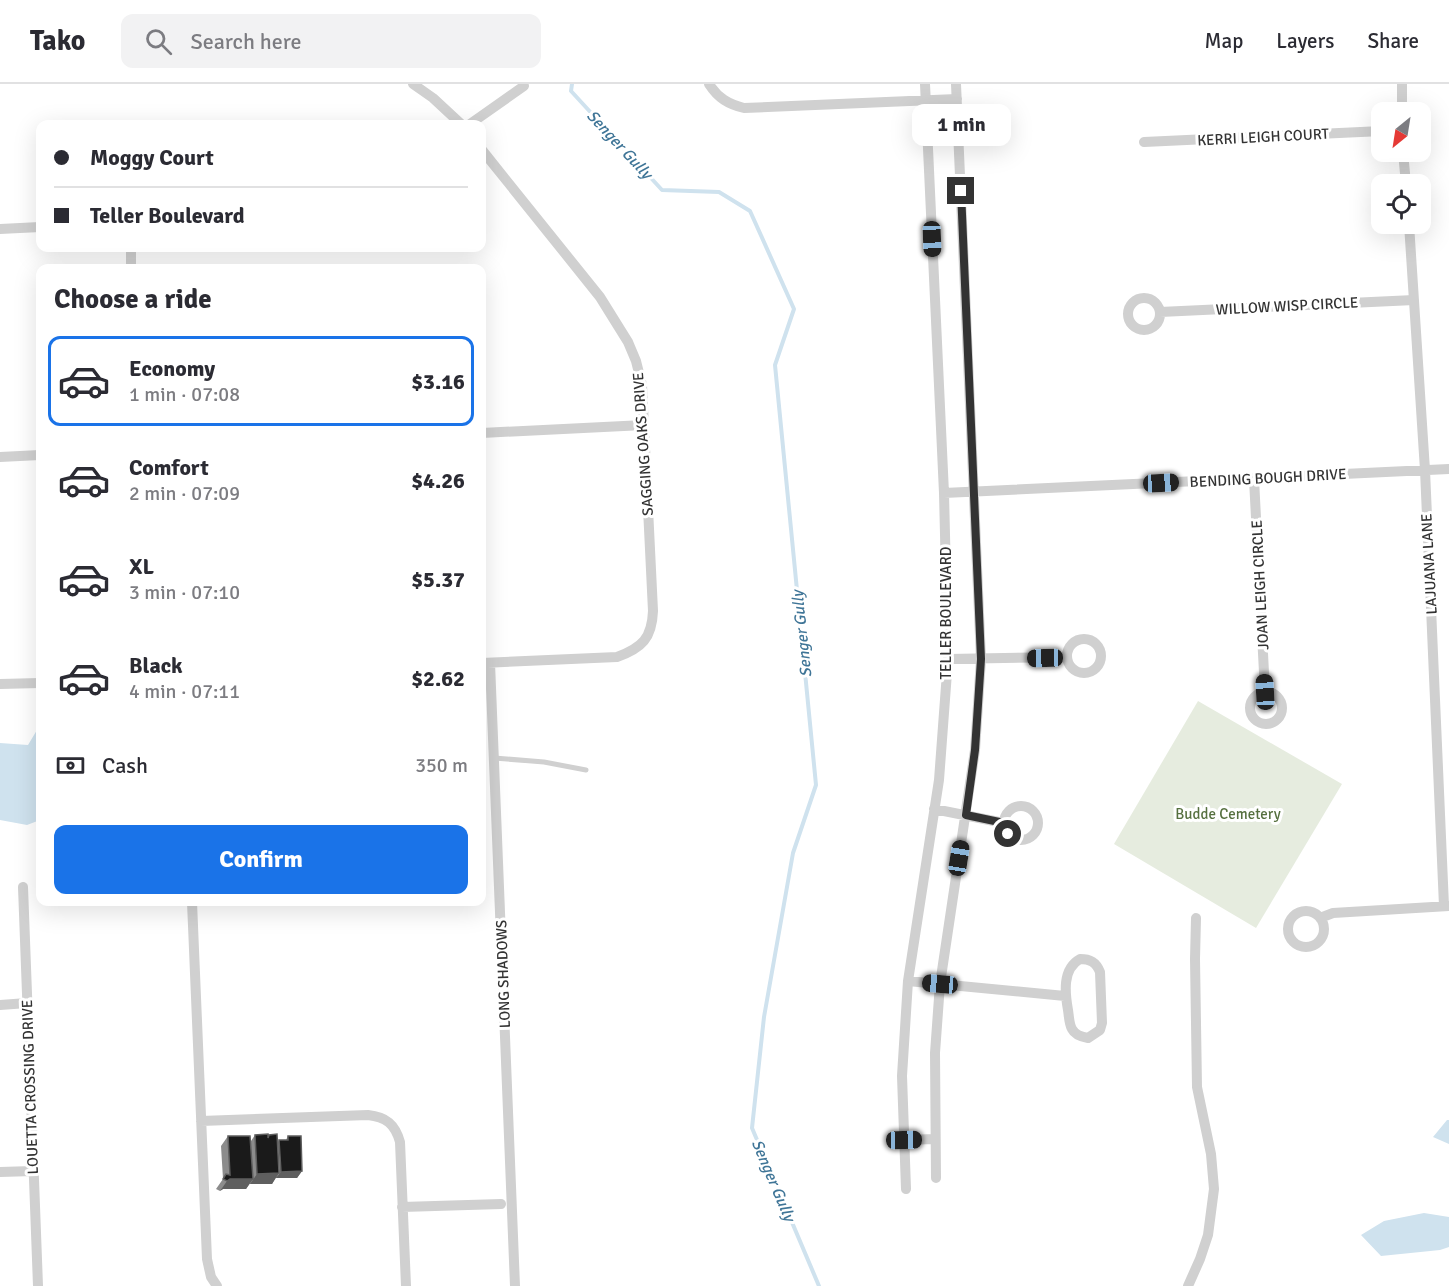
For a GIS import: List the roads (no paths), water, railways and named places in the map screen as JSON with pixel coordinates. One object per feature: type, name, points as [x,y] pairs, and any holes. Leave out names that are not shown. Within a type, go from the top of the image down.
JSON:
[{"type":"street","points":[[413,84],[433,98],[456,120]]},
{"type":"street","points":[[709,84],[720,98],[744,108],[957,99]]},
{"type":"street","name":"TELLER BOULEVARD","points":[[906,1189],[902,1077],[908,981],[939,780],[948,659],[944,493],[925,84]]},
{"type":"street","name":"TELLER BOULEVARD","points":[[936,1178],[935,1053],[940,984],[975,750],[981,659],[956,84]]},
{"type":"street","points":[[1402,84],[1402,102]]},
{"type":"street","points":[[476,120],[524,86]]},
{"type":"street","name":"KERRI LEIGH COURT","points":[[1144,142],[1371,132]]},
{"type":"street","name":"SAGGING OAKS DRIVE","points":[[486,155],[600,297],[616,321],[636,362],[642,385],[653,611],[650,628],[643,644],[636,650],[609,659],[486,663]]},
{"type":"street","points":[[0,230],[36,227]]},
{"type":"street","name":"LAJUANA LANE","points":[[1410,234],[1425,470],[1447,906]]},
{"type":"street","name":"WILLOW WISP CIRCLE","points":[[1160,312],[1414,300]]},
{"type":"street","points":[[486,433],[644,424]]},
{"type":"street","points":[[0,457],[36,455]]},
{"type":"street","name":"BENDING BOUGH DRIVE","points":[[944,493],[1449,469]]},
{"type":"street","name":"JOAN LEIGH CIRCLE","points":[[1254,479],[1265,692]]},
{"type":"street","points":[[948,659],[1067,657]]},
{"type":"street","name":"LONG SHADOWS","points":[[486,663],[494,758],[515,1286]]},
{"type":"street","points":[[0,684],[36,683]]},
{"type":"street","points":[[934,809],[1004,823]]},
{"type":"street","name":"LOUETTA CROSSING DRIVE","points":[[22,887],[38,1286]]},
{"type":"street","points":[[192,906],[207,1259],[211,1277],[217,1286]]},
{"type":"street","points":[[1320,918],[1333,913],[1447,906]]},
{"type":"street","points":[[1188,1286],[1208,1235],[1214,1189],[1211,1154],[1196,1077],[1196,918]]},
{"type":"street","points":[[1086,959],[1097,966],[1100,972],[1102,1023],[1100,1030],[1088,1038],[1081,1036],[1071,1027],[1065,996],[1067,975],[1074,962],[1086,959]]},
{"type":"street","points":[[908,981],[1065,996]]},
{"type":"street","points":[[0,1005],[27,1003]]},
{"type":"street","points":[[201,1121],[368,1115],[391,1122],[400,1142],[406,1286]]},
{"type":"street","points":[[904,1140],[935,1139]]},
{"type":"street","points":[[0,1172],[33,1171]]},
{"type":"street","points":[[402,1208],[501,1204]]},
{"type":"lane","points":[[494,758],[544,762],[586,770]]},
{"type":"water","points":[[36,732],[36,822],[27,825],[0,820],[0,743],[28,745]]},
{"type":"water","points":[[1449,1120],[1449,1144],[1433,1137]]},
{"type":"water","points":[[1424,1213],[1449,1217],[1449,1247],[1381,1256],[1361,1235],[1384,1221]]},
{"type":"waterway","name":"Senger Gully","points":[[572,84],[571,91],[662,190],[719,192],[750,211],[794,309],[775,365],[816,785],[793,853],[764,1017],[752,1128],[819,1286]]},
{"type":"park label","name":"Budde Cemetery","points":[[1228,814]]}]
